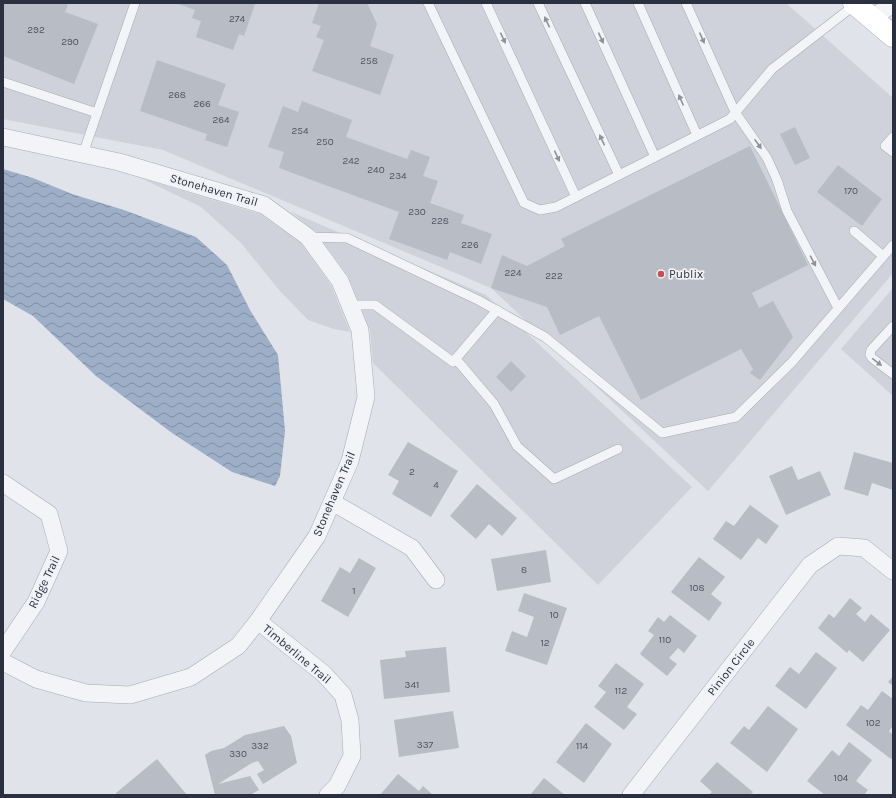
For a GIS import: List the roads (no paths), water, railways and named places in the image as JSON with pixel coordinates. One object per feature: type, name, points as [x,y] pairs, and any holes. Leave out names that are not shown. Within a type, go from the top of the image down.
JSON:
[{"type":"main road","points":[[861,8],[893,36]]},
{"type":"street","points":[[861,8],[893,4]]},
{"type":"street","name":"Stonehaven Trail","points":[[3,137],[119,162],[264,204],[308,237],[340,282],[360,330],[366,397],[350,461],[317,536],[258,621],[238,646],[191,677],[130,695],[86,693],[36,680],[3,662]]},
{"type":"street","name":"Ridge Trail","points":[[3,483],[49,514],[59,551],[36,602],[3,651]]},
{"type":"street","points":[[332,502],[412,548],[436,580]]},
{"type":"street","name":"Pinion Circle","points":[[631,795],[810,565],[838,546],[864,548],[893,571]]},
{"type":"street","name":"Timberline Trail","points":[[258,621],[324,674],[343,695],[350,720],[352,756],[337,786],[328,795]]},
{"type":"lane","points":[[83,154],[135,3]]},
{"type":"lane","points":[[428,3],[524,202],[540,210],[556,207],[730,119],[772,68],[861,8]]},
{"type":"lane","points":[[486,3],[576,197]]},
{"type":"lane","points":[[538,3],[619,175]]},
{"type":"lane","points":[[585,3],[655,157]]},
{"type":"lane","points":[[638,3],[697,135]]},
{"type":"lane","points":[[686,3],[735,112],[767,158],[777,180],[787,211],[838,308]]},
{"type":"lane","points":[[3,82],[97,113]]},
{"type":"lane","points":[[893,137],[885,146],[893,152]]},
{"type":"lane","points":[[854,231],[883,256]]},
{"type":"lane","points":[[308,237],[347,238],[497,310],[545,337],[662,432],[736,417],[792,362],[893,245]]},
{"type":"lane","points":[[350,305],[375,305],[453,362],[497,310]]},
{"type":"lane","points":[[893,326],[871,350],[870,355],[893,374]]},
{"type":"lane","points":[[456,359],[494,404],[517,446],[554,478],[618,449]]},
{"type":"water","points":[[3,169],[33,178],[72,194],[124,210],[196,237],[227,265],[250,310],[278,355],[285,431],[280,476],[275,486],[232,472],[172,433],[96,376],[33,316],[3,299]]},
{"type":"place","name":"Publix","points":[[661,274]]}]
